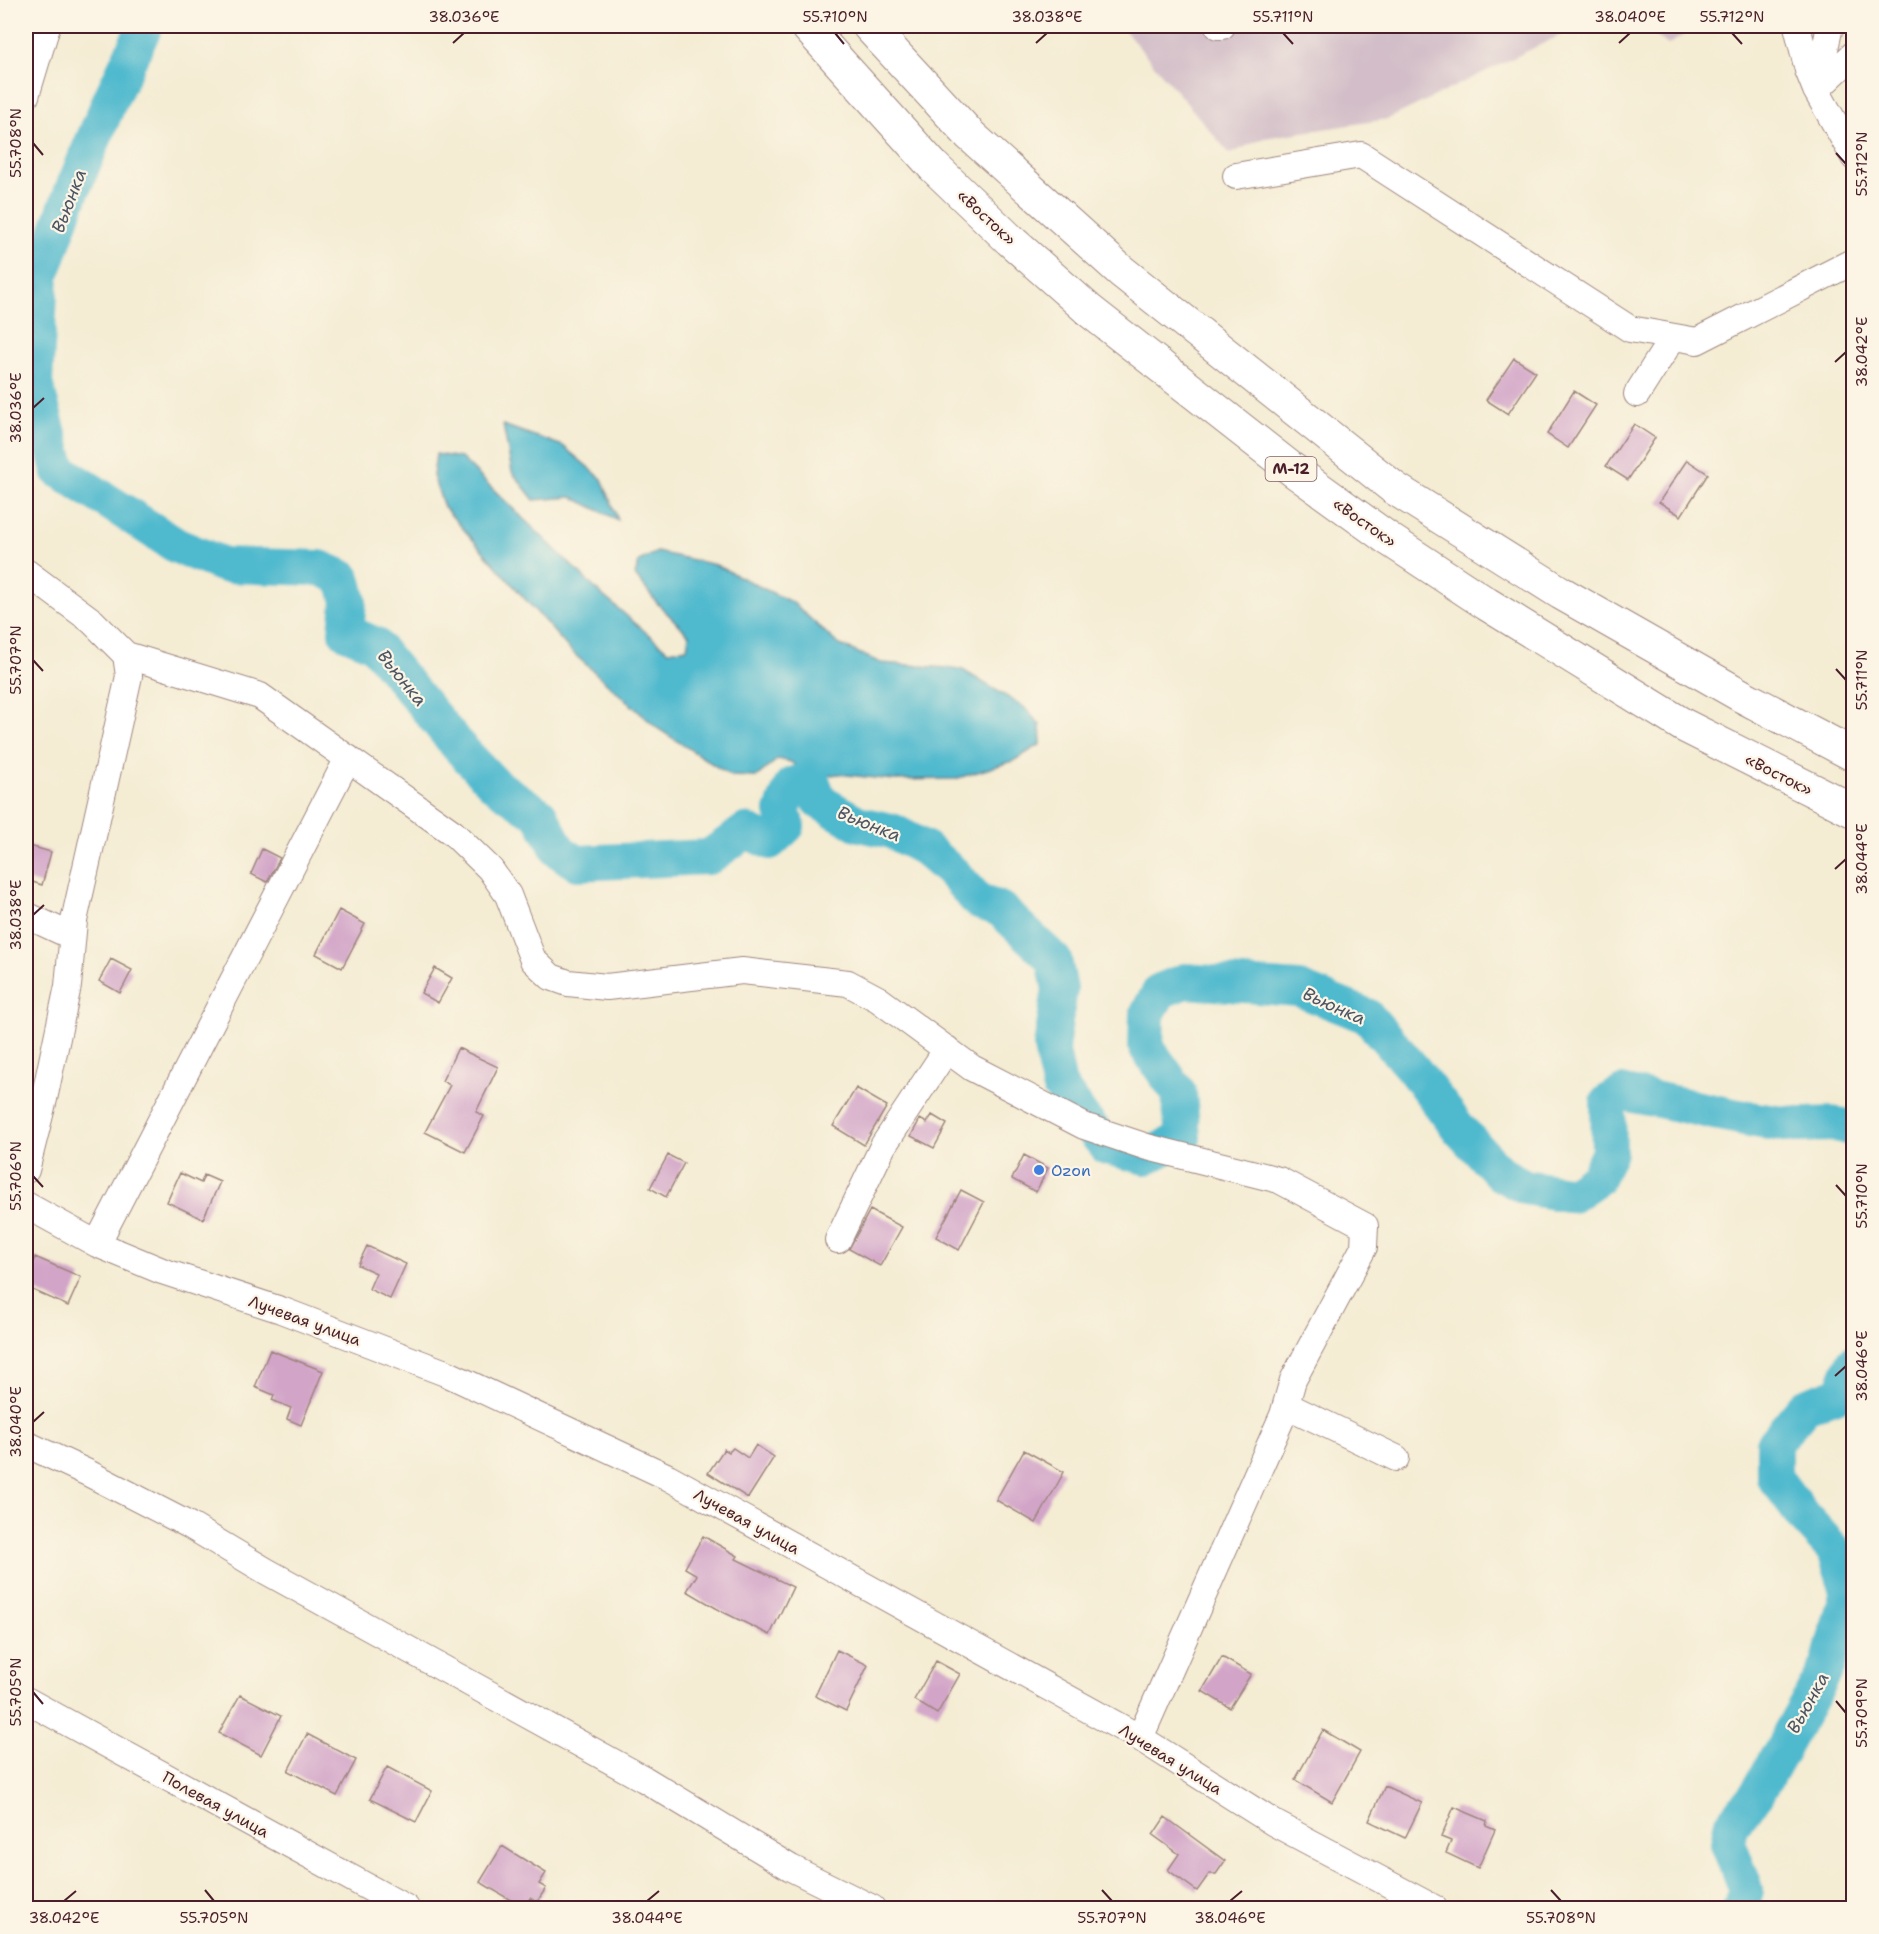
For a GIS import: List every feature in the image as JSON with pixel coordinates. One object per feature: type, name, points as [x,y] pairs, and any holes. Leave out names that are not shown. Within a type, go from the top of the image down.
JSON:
[{"type":"highway","name":"«Восток»","points":[[807,26],[933,166],[1010,240],[1090,311],[1293,470],[1390,540],[1487,604],[1683,725],[1854,811]]},
{"type":"highway","name":"М-12","points":[[869,26],[970,135],[1121,271],[1394,488],[1561,593],[1742,696],[1854,755]]},
{"type":"street","points":[[26,96],[47,26]]},
{"type":"street","points":[[1797,26],[1808,70],[1816,90],[1854,157]]},
{"type":"street","points":[[1816,90],[1830,26]]},
{"type":"street","points":[[1816,90],[1854,54]]},
{"type":"street","points":[[1236,176],[1361,155],[1630,329],[1697,341],[1854,261]]},
{"type":"street","points":[[1637,394],[1673,337]]},
{"type":"street","points":[[26,573],[92,621],[126,655],[260,696],[453,832],[490,869],[508,895],[532,960],[551,977],[568,983],[607,987],[742,971],[848,983],[878,999],[972,1068],[1084,1126],[1147,1147],[1279,1180],[1365,1226],[1364,1247],[1293,1380],[1278,1426],[1140,1738]]},
{"type":"street","points":[[26,1170],[68,986],[71,936],[129,676],[126,655]]},
{"type":"street","points":[[97,1244],[348,758]]},
{"type":"street","points":[[26,915],[71,936]]},
{"type":"street","points":[[838,1240],[883,1146],[947,1049]]},
{"type":"street","name":"Лучевая улица","points":[[26,1204],[97,1244],[162,1271],[281,1310],[448,1374],[658,1473],[1140,1738],[1274,1823],[1434,1908]]},
{"type":"street","points":[[1286,1405],[1396,1458]]},
{"type":"street","points":[[26,1444],[189,1525],[266,1571],[644,1779],[791,1868],[872,1908]]},
{"type":"street","name":"Полевая улица","points":[[26,1700],[406,1908]]},
{"type":"shaded area","points":[[1121,26],[1579,26],[1388,119],[1264,138],[1230,154]]},
{"type":"shaded area","points":[[1644,26],[1691,26],[1682,36],[1668,45]]},
{"type":"water","points":[[503,425],[563,446],[602,479],[618,520],[572,497],[534,500],[512,472]]},
{"type":"water","points":[[436,454],[461,458],[601,594],[668,651],[687,648],[689,635],[657,603],[635,575],[639,561],[657,552],[716,565],[793,603],[838,644],[881,663],[961,669],[1024,707],[1040,725],[1041,744],[1013,761],[955,779],[894,780],[838,774],[811,778],[791,762],[778,759],[756,777],[731,776],[657,728],[571,651],[444,507],[433,476]]},
{"type":"building","points":[[1514,358],[1536,372],[1508,414],[1486,400]]},
{"type":"building","points":[[1574,391],[1596,405],[1568,448],[1547,434]]},
{"type":"building","points":[[1634,424],[1655,438],[1628,480],[1606,466]]},
{"type":"building","points":[[1687,460],[1708,474],[1681,516],[1659,502]]},
{"type":"building","points":[[26,845],[51,852],[42,885],[26,880]]},
{"type":"building","points":[[262,849],[280,858],[267,882],[251,874]]},
{"type":"building","points":[[339,910],[365,924],[342,968],[316,954]]},
{"type":"building","points":[[111,959],[132,970],[120,993],[99,981]]},
{"type":"building","points":[[435,968],[452,978],[438,1003],[421,993]]},
{"type":"building","points":[[458,1048],[498,1067],[476,1112],[484,1116],[465,1152],[425,1132],[450,1085],[442,1081]]},
{"type":"building","points":[[856,1088],[887,1106],[864,1145],[833,1126]]},
{"type":"building","points":[[932,1115],[947,1124],[934,1148],[911,1136],[920,1119],[927,1123]]},
{"type":"building","points":[[668,1155],[684,1163],[666,1197],[650,1188]]},
{"type":"building","points":[[1024,1155],[1048,1168],[1036,1192],[1012,1179]]},
{"type":"building","points":[[180,1173],[201,1183],[204,1175],[220,1182],[203,1219],[167,1202]]},
{"type":"building","points":[[961,1190],[984,1202],[959,1250],[936,1237]]},
{"type":"building","points":[[870,1210],[902,1227],[880,1266],[849,1249]]},
{"type":"building","points":[[367,1246],[406,1264],[390,1299],[369,1289],[376,1273],[358,1265]]},
{"type":"building","points":[[35,1257],[81,1277],[68,1306],[26,1287],[26,1279]]},
{"type":"building","points":[[270,1350],[323,1371],[301,1425],[287,1419],[291,1408],[272,1400],[274,1395],[255,1387]]},
{"type":"building","points":[[756,1445],[774,1457],[748,1498],[708,1473],[724,1449],[729,1452],[733,1448],[748,1458]]},
{"type":"building","points":[[1024,1450],[1064,1472],[1036,1523],[996,1500]]},
{"type":"building","points":[[703,1536],[738,1556],[736,1559],[793,1587],[770,1635],[687,1591],[697,1575],[685,1568]]},
{"type":"building","points":[[837,1650],[868,1665],[846,1711],[815,1696]]},
{"type":"building","points":[[1222,1657],[1251,1674],[1230,1708],[1202,1691]]},
{"type":"building","points":[[936,1661],[960,1674],[937,1714],[914,1700]]},
{"type":"building","points":[[240,1695],[281,1716],[261,1755],[219,1733]]},
{"type":"building","points":[[1323,1730],[1360,1752],[1332,1802],[1295,1780]]},
{"type":"building","points":[[307,1734],[356,1760],[337,1796],[288,1771]]},
{"type":"building","points":[[387,1767],[432,1791],[416,1822],[370,1799]]},
{"type":"building","points":[[1385,1786],[1422,1803],[1405,1838],[1369,1821]]},
{"type":"building","points":[[1454,1807],[1487,1821],[1486,1826],[1495,1830],[1478,1868],[1446,1853],[1451,1841],[1441,1837]]},
{"type":"building","points":[[1165,1817],[1225,1861],[1216,1874],[1209,1874],[1197,1891],[1168,1870],[1179,1854],[1153,1835]]},
{"type":"building","points":[[502,1846],[546,1873],[539,1884],[546,1888],[537,1902],[530,1898],[524,1908],[480,1882]]},
{"type":"waterway","name":"Вьюнка","points":[[145,26],[110,100],[71,193],[41,276],[35,383],[59,470],[177,546],[224,565],[320,568],[343,578],[349,601],[346,632],[374,644],[458,746],[495,785],[540,815],[559,851],[577,863],[709,857],[746,831],[770,842],[787,826],[782,811],[792,785],[811,778],[820,802],[859,824],[892,831],[924,848],[954,874],[979,902],[1000,909],[1054,960],[1060,989],[1051,1047],[1059,1085],[1107,1147],[1146,1157],[1183,1138],[1179,1093],[1146,1047],[1147,1014],[1160,991],[1185,981],[1299,989],[1367,1016],[1413,1069],[1460,1130],[1501,1174],[1525,1187],[1572,1195],[1597,1178],[1609,1152],[1608,1102],[1623,1093],[1773,1123],[1832,1124],[1854,1130]]},
{"type":"waterway","name":"Вьюнка","points":[[1740,1908],[1746,1890],[1728,1843],[1731,1826],[1758,1792],[1828,1666],[1848,1591],[1835,1551],[1803,1516],[1774,1477],[1774,1443],[1805,1406],[1841,1393],[1854,1362]]},
{"type":"place","name":"Ozon","points":[[1039,1170]]}]
